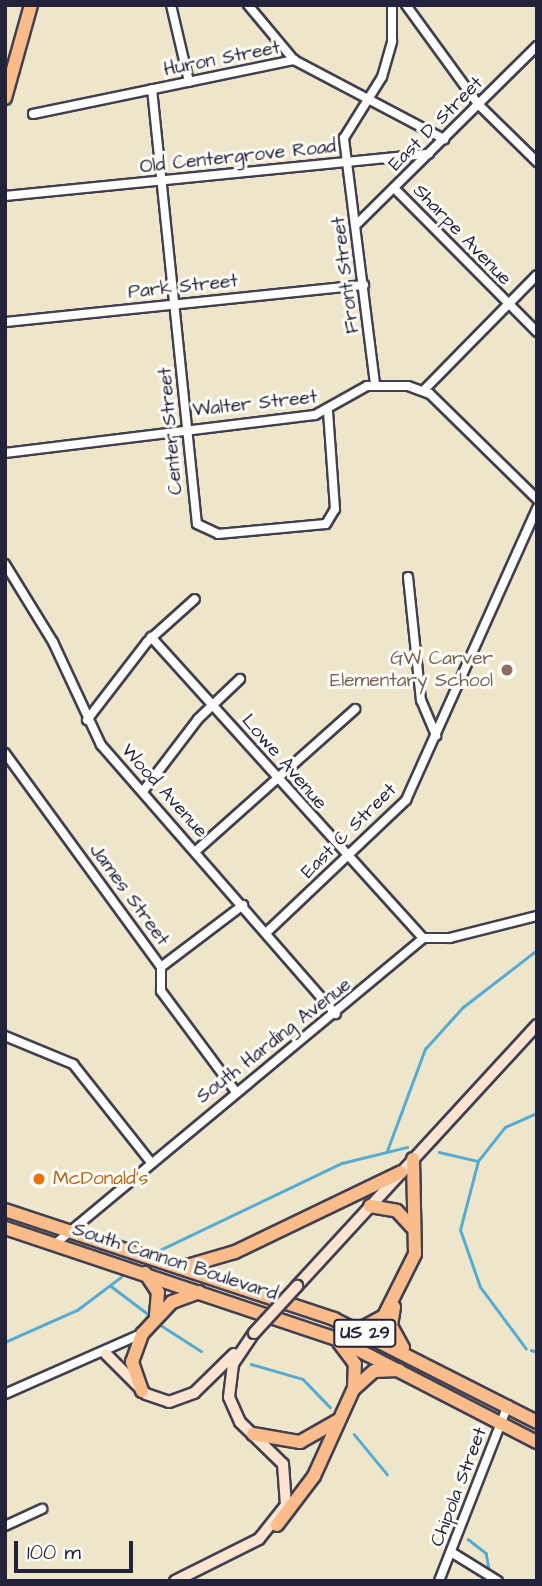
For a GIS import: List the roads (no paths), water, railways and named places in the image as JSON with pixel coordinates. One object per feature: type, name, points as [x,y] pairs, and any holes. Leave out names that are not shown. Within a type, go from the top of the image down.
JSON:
[{"type":"main road","points":[[5,98],[31,5]]},
{"type":"main road","points":[[106,1354],[142,1391],[164,1402],[185,1399],[251,1336],[537,1025]]},
{"type":"main road","points":[[358,1329],[380,1321],[395,1299],[415,1254],[413,1160]]},
{"type":"main road","points":[[183,1267],[235,1252],[401,1172]]},
{"type":"main road","points":[[370,1206],[403,1214],[416,1232]]},
{"type":"main road","name":"South Cannon Boulevard","points":[[5,1210],[183,1267]]},
{"type":"main road","name":"South Cannon Boulevard","points":[[5,1228],[214,1295],[331,1336]]},
{"type":"main road","name":"US 29","points":[[183,1267],[358,1329],[405,1351],[537,1422]]},
{"type":"main road","points":[[142,1391],[132,1359],[150,1323],[158,1294],[144,1273]]},
{"type":"main road","points":[[150,1323],[185,1295],[214,1295]]},
{"type":"main road","points":[[395,1299],[391,1326],[405,1351]]},
{"type":"main road","points":[[251,1336],[233,1364],[228,1389],[234,1412],[287,1473],[289,1498],[277,1525]]},
{"type":"main road","points":[[175,1581],[248,1546],[277,1525],[308,1487],[351,1395],[355,1364],[331,1336]]},
{"type":"main road","name":"US 29","points":[[331,1336],[416,1375],[502,1420],[537,1442]]},
{"type":"main road","points":[[351,1395],[378,1370],[416,1375]]},
{"type":"main road","points":[[253,1434],[303,1442],[344,1413]]},
{"type":"street","points":[[171,5],[189,82]]},
{"type":"street","points":[[248,5],[294,61]]},
{"type":"street","name":"Old Centergrove Road","points":[[5,196],[347,162],[346,129],[371,98],[389,53],[392,5]]},
{"type":"street","points":[[406,5],[478,104],[537,162]]},
{"type":"street","name":"East D Street","points":[[357,224],[537,46]]},
{"type":"street","name":"Huron Street","points":[[33,114],[294,61],[371,98],[444,139]]},
{"type":"street","name":"Center Street","points":[[152,89],[197,524],[210,533],[259,534],[315,527],[332,518],[328,412]]},
{"type":"street","points":[[347,162],[429,154]]},
{"type":"street","name":"Front Street","points":[[347,162],[357,224],[375,384]]},
{"type":"street","name":"Sharpe Avenue","points":[[394,188],[537,332]]},
{"type":"street","points":[[425,390],[537,275]]},
{"type":"street","name":"Park Street","points":[[5,322],[364,285]]},
{"type":"street","points":[[375,384],[425,390],[537,499]]},
{"type":"street","name":"Walter Street","points":[[5,453],[328,412],[375,384]]},
{"type":"street","name":"East C Street","points":[[267,932],[406,800],[537,508]]},
{"type":"street","name":"Wood Avenue","points":[[5,564],[53,642],[87,720],[336,1014]]},
{"type":"street","points":[[408,577],[421,699],[436,736]]},
{"type":"street","points":[[87,720],[151,637],[195,598]]},
{"type":"street","name":"Lowe Avenue","points":[[151,637],[347,858],[423,938]]},
{"type":"street","points":[[144,790],[212,705],[240,679]]},
{"type":"street","points":[[197,850],[355,709]]},
{"type":"street","name":"James Street","points":[[5,752],[161,967],[160,991],[236,1092]]},
{"type":"street","points":[[161,967],[243,905]]},
{"type":"street","points":[[423,938],[450,938],[537,915]]},
{"type":"street","name":"South Harding Avenue","points":[[55,1244],[149,1160],[336,1014],[423,938]]},
{"type":"street","points":[[5,1036],[74,1064],[149,1160]]},
{"type":"street","points":[[5,1394],[106,1354],[150,1323]]},
{"type":"street","name":"Chipola Street","points":[[439,1581],[508,1405]]},
{"type":"street","points":[[5,1526],[42,1509]]},
{"type":"street","points":[[450,1552],[498,1581]]},
{"type":"waterway","points":[[387,1151],[425,1049],[463,1007],[537,950]]},
{"type":"waterway","points":[[526,1349],[480,1287],[460,1230],[478,1161],[505,1127],[537,1113]]},
{"type":"waterway","points":[[158,1251],[342,1163],[407,1147]]},
{"type":"waterway","points":[[439,1152],[478,1161]]},
{"type":"waterway","points":[[5,1342],[77,1310],[121,1277]]},
{"type":"waterway","points":[[111,1286],[148,1314]]},
{"type":"waterway","points":[[159,1324],[201,1351]]},
{"type":"waterway","points":[[531,1350],[537,1352]]},
{"type":"waterway","points":[[251,1364],[303,1379],[330,1407]]},
{"type":"waterway","points":[[354,1434],[387,1474]]},
{"type":"waterway","points":[[468,1539],[486,1553],[489,1568]]},
{"type":"place","name":"GW Carver Elementary School","points":[[507,670]]},
{"type":"place","name":"McDonald's","points":[[39,1179]]}]
